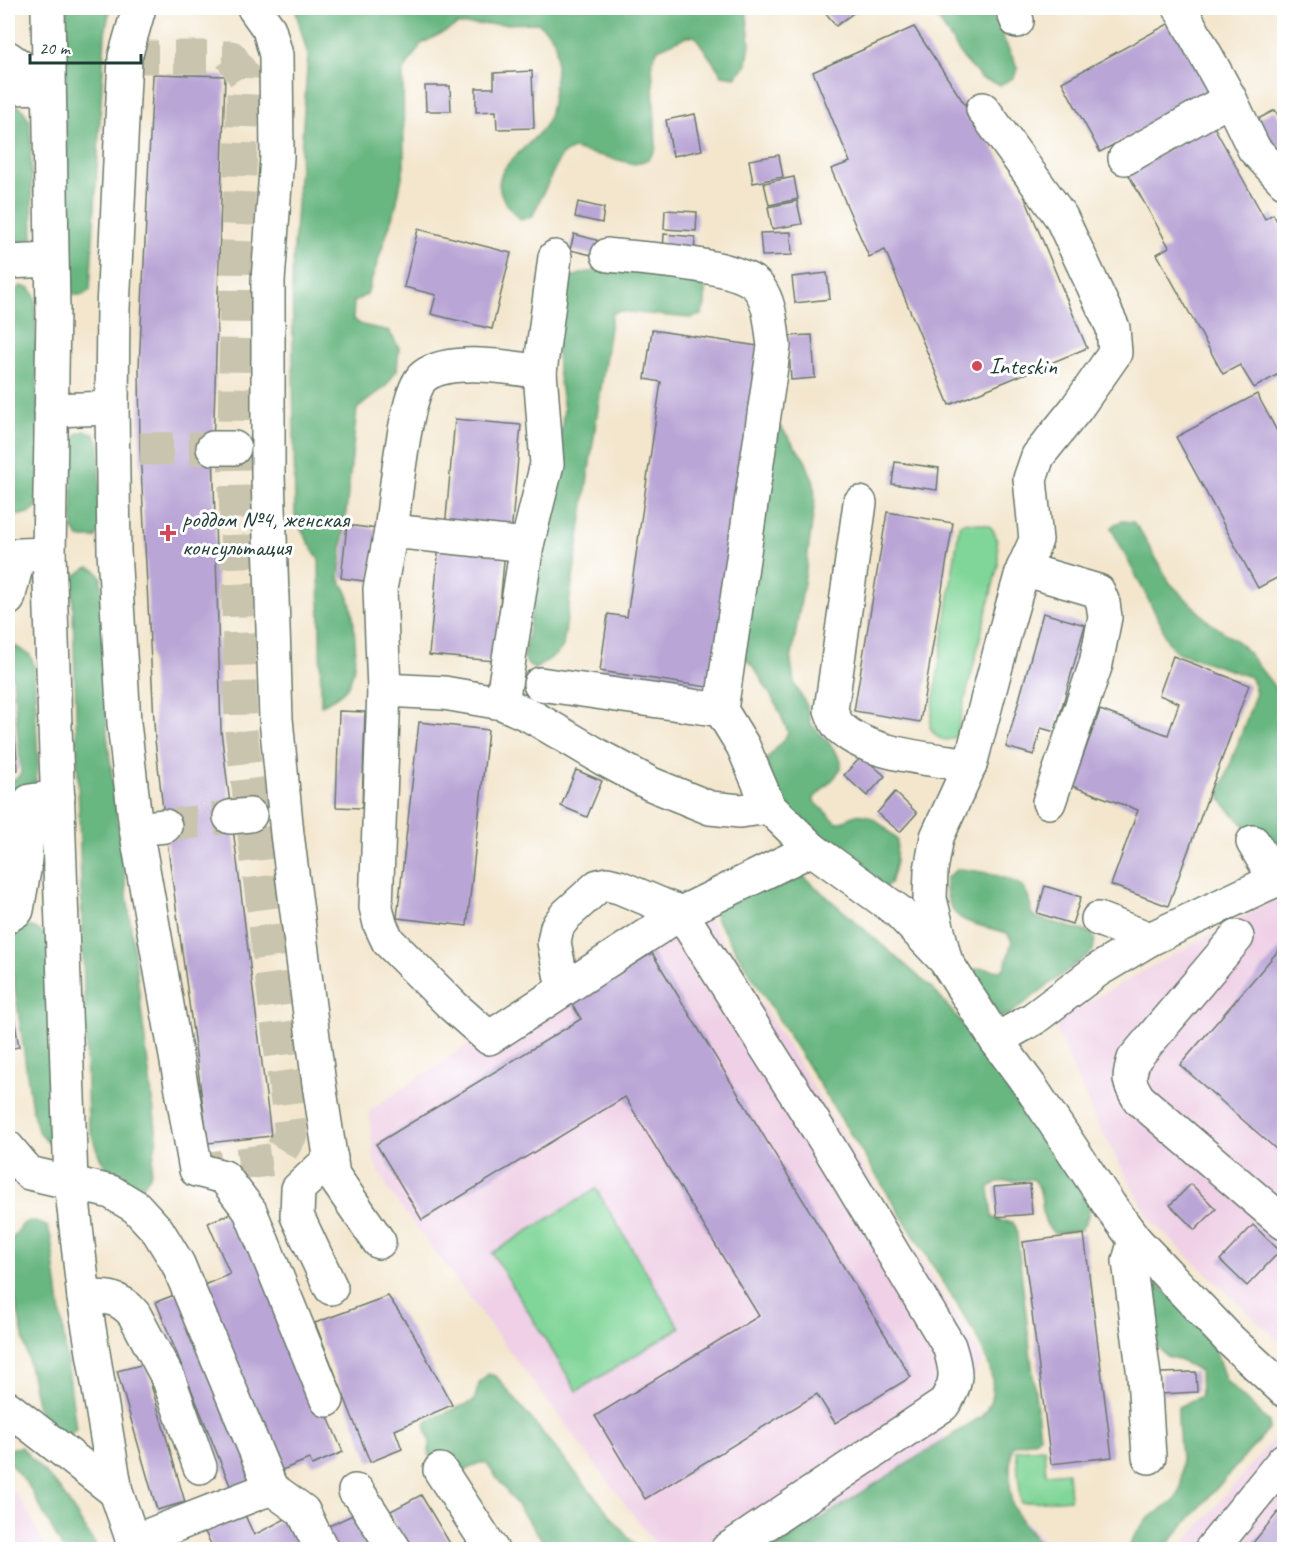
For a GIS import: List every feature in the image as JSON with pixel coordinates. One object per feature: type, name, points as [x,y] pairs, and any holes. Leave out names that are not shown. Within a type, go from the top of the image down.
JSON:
[{"type":"street","points":[[8,599],[25,555],[51,410],[53,312],[48,8]]},
{"type":"street","points":[[139,8],[125,57],[113,309],[112,408],[127,448],[114,552],[124,723],[151,827],[196,1170],[224,1177],[250,1211],[327,1400]]},
{"type":"street","points":[[254,8],[269,29],[276,55],[278,100],[277,157],[268,281],[269,521],[276,719],[297,919],[333,1174],[379,1242]]},
{"type":"street","points":[[1180,8],[1230,99],[1254,149],[1284,181]]},
{"type":"street","points":[[8,58],[49,87]]},
{"type":"street","points":[[8,88],[49,87]]},
{"type":"street","points":[[1125,158],[1230,99]]},
{"type":"street","points":[[945,960],[930,899],[931,870],[937,837],[970,765],[1023,569],[1036,540],[1030,479],[1038,456],[1076,409],[1115,353],[1113,328],[1061,217],[983,109]]},
{"type":"street","points":[[608,255],[725,270],[758,286],[768,308],[774,346],[721,710],[743,746],[769,807],[812,849],[898,911],[945,960],[996,1040],[1135,1240],[1230,1340],[1284,1390]]},
{"type":"street","points":[[502,703],[527,545],[547,464],[540,372],[555,257]]},
{"type":"street","points":[[8,262],[51,260]]},
{"type":"street","points":[[540,372],[469,365],[437,368],[421,377],[409,405],[391,531],[380,589],[384,690],[376,907],[380,924],[388,941],[453,1006],[489,1038],[681,913],[812,849]]},
{"type":"street","points":[[51,410],[112,408]]},
{"type":"street","points":[[860,503],[831,710],[835,722],[843,731],[871,747],[970,765]]},
{"type":"street","points":[[391,531],[527,545]]},
{"type":"street","points":[[25,555],[58,797],[71,1182],[84,1298],[116,1492],[134,1546],[271,1488]]},
{"type":"street","points":[[1023,569],[1098,591],[1105,617],[1096,663],[1049,802]]},
{"type":"street","points":[[540,684],[721,710]]},
{"type":"street","points":[[384,690],[444,693],[502,703],[531,716],[604,759],[651,783],[710,808],[740,811],[769,807]]},
{"type":"street","points":[[8,916],[17,910],[24,870],[30,801],[58,797]]},
{"type":"street","points":[[996,1040],[1033,1018],[1098,970],[1150,939],[1280,878],[1253,842]]},
{"type":"street","points":[[24,870],[32,897],[48,918],[63,932]]},
{"type":"street","points":[[563,989],[554,942],[557,927],[566,915],[598,886],[607,884],[619,887],[681,913],[824,1137],[949,1346],[955,1366],[956,1380],[951,1395],[943,1406],[728,1550]]},
{"type":"street","points":[[1098,919],[1150,939]]},
{"type":"street","points":[[1237,937],[1134,1059],[1129,1074],[1130,1086],[1139,1099],[1284,1223]]},
{"type":"street","points":[[8,1148],[29,1173],[111,1192],[136,1207],[158,1231],[178,1264],[271,1488],[303,1512],[322,1550]]},
{"type":"street","points":[[331,1158],[298,1189],[297,1216],[331,1288]]},
{"type":"street","points":[[1135,1240],[1129,1261],[1144,1376],[1149,1457]]},
{"type":"street","points":[[84,1298],[105,1296],[128,1306],[134,1314],[169,1380],[200,1467]]},
{"type":"street","points":[[8,1408],[116,1492]]},
{"type":"street","points":[[1211,1550],[1284,1460]]},
{"type":"street","points":[[440,1470],[492,1550]]},
{"type":"street","points":[[355,1491],[358,1492],[395,1550]]},
{"type":"shaded area","points":[[693,894],[983,1360],[942,1434],[1052,1549],[659,1549],[389,1191],[374,1161],[369,1111]]},
{"type":"shaded area","points":[[1284,894],[1284,1346],[1151,1221],[1094,1117],[1053,1021]]},
{"type":"shaded area","points":[[1284,1427],[1284,1549],[1179,1549]]},
{"type":"shaded area","points":[[8,1487],[22,1501],[47,1549],[8,1549]]},
{"type":"green space","points":[[63,8],[110,8],[105,34],[90,290],[83,295],[74,295],[67,288]]},
{"type":"green space","points":[[295,8],[746,8],[750,42],[747,65],[735,77],[722,75],[695,36],[687,36],[658,49],[652,61],[656,148],[649,159],[635,164],[573,149],[561,155],[532,217],[520,219],[506,203],[500,190],[500,179],[505,168],[534,139],[547,120],[553,98],[556,71],[554,40],[538,23],[457,25],[421,44],[403,72],[404,167],[396,206],[367,294],[354,302],[353,319],[362,325],[389,331],[399,348],[397,370],[386,386],[357,409],[339,578],[348,595],[353,615],[354,667],[345,690],[321,706],[319,560],[295,519],[292,273],[308,56]]},
{"type":"green space","points":[[931,8],[989,8],[1018,69],[1013,78],[1000,85],[981,78],[963,58]]},
{"type":"green space","points":[[8,102],[22,108],[30,121],[33,237],[23,243],[11,240],[8,234]]},
{"type":"green space","points":[[631,266],[705,283],[705,305],[701,315],[689,318],[618,311],[612,314],[563,646],[558,653],[535,669],[528,665],[524,657],[564,410],[558,370],[556,323],[566,280],[583,273]]},
{"type":"green space","points":[[20,286],[30,288],[35,296],[40,502],[32,512],[16,516],[8,508],[8,299]]},
{"type":"green space","points":[[773,426],[781,427],[805,460],[814,483],[815,500],[791,661],[794,683],[807,706],[810,723],[829,743],[841,761],[841,767],[835,777],[814,798],[814,801],[837,823],[856,815],[867,816],[879,823],[897,840],[896,862],[890,884],[882,889],[779,801],[761,766],[788,732],[776,704],[753,666],[735,648]]},
{"type":"green space","points":[[85,431],[94,434],[99,444],[100,532],[95,538],[79,538],[73,529],[71,442],[77,434]]},
{"type":"green space","points":[[1122,521],[1133,522],[1170,583],[1208,621],[1242,645],[1281,695],[1284,704],[1284,855],[1273,853],[1230,811],[1222,801],[1220,793],[1256,693],[1254,685],[1250,677],[1177,652],[1171,646],[1111,528]]},
{"type":"green space","points":[[964,522],[984,524],[992,529],[997,544],[998,565],[956,736],[944,740],[938,737],[930,727],[959,526]]},
{"type":"green space","points":[[88,567],[96,570],[101,577],[107,734],[157,1137],[150,1176],[140,1189],[129,1191],[112,1176],[101,1160],[88,1121],[72,578]]},
{"type":"green space","points":[[8,642],[30,655],[34,665],[38,767],[33,794],[8,800],[8,780],[16,779],[21,773],[13,678],[8,672]]},
{"type":"green space","points":[[958,869],[993,875],[1020,885],[1028,895],[1031,913],[1037,918],[1091,933],[1095,939],[1093,951],[1010,1014],[1001,1017],[970,975],[975,969],[1000,971],[1005,967],[1012,941],[1007,933],[971,923],[955,913],[950,905],[946,878]]},
{"type":"green space","points":[[791,875],[804,877],[933,989],[988,1054],[1082,1188],[1088,1200],[1090,1209],[1088,1218],[1081,1230],[1054,1233],[1045,1221],[1040,1192],[1033,1179],[997,1182],[989,1187],[992,1217],[1012,1222],[1016,1227],[1040,1436],[1036,1440],[1013,1446],[1010,1466],[1011,1498],[1022,1521],[1046,1549],[773,1549],[982,1416],[989,1406],[993,1384],[988,1362],[973,1330],[716,919],[714,909]]},
{"type":"green space","points":[[24,925],[35,928],[47,936],[58,1142],[48,1143],[38,1131],[32,1109],[11,961],[8,956],[8,935]]},
{"type":"green space","points":[[596,1189],[680,1328],[577,1391],[492,1253]]},
{"type":"green space","points":[[35,1221],[48,1227],[51,1238],[76,1429],[67,1437],[45,1419],[38,1408],[8,1265],[8,1244],[24,1223]]},
{"type":"green space","points":[[1145,1270],[1211,1339],[1226,1381],[1269,1422],[1269,1429],[1163,1549],[1128,1550],[1142,1525],[1178,1495],[1182,1477],[1178,1407],[1201,1396],[1200,1371],[1166,1356],[1151,1338]]},
{"type":"green space","points":[[488,1374],[496,1376],[638,1549],[549,1549],[486,1463],[479,1463],[453,1477],[430,1459],[430,1443],[425,1424],[428,1420],[474,1401],[479,1384]]},
{"type":"green space","points":[[21,1447],[60,1489],[98,1549],[63,1549],[28,1485],[8,1461],[9,1449]]},
{"type":"green space","points":[[1044,1448],[1046,1474],[1068,1472],[1070,1499],[1021,1503],[1016,1450]]},
{"type":"building","points":[[822,8],[860,8],[836,26]]},
{"type":"building","points":[[1179,18],[1217,89],[1100,152],[1062,82]]},
{"type":"building","points":[[914,27],[1023,193],[1087,348],[949,405],[885,250],[869,257],[831,169],[850,162],[813,72]]},
{"type":"building","points":[[532,71],[534,128],[497,129],[496,111],[476,112],[476,88],[494,88],[494,73]]},
{"type":"building","points":[[153,74],[225,76],[213,448],[221,731],[271,1136],[208,1143],[155,740],[140,449],[139,367]]},
{"type":"building","points":[[425,86],[450,86],[451,111],[426,111]]},
{"type":"building","points":[[1275,110],[1284,126],[1284,148],[1273,155],[1254,121]]},
{"type":"building","points":[[695,114],[702,150],[673,156],[666,120]]},
{"type":"building","points":[[1213,125],[1265,219],[1273,214],[1284,234],[1284,341],[1282,342],[1284,371],[1254,388],[1240,365],[1223,374],[1157,254],[1169,247],[1127,172]]},
{"type":"building","points":[[779,155],[783,177],[753,183],[749,160]]},
{"type":"building","points":[[794,177],[798,199],[769,205],[764,183]]},
{"type":"building","points":[[797,201],[802,224],[772,229],[768,207]]},
{"type":"building","points":[[578,202],[604,208],[602,223],[575,217]]},
{"type":"building","points":[[665,210],[697,212],[696,231],[664,229]]},
{"type":"building","points":[[418,229],[511,253],[492,329],[431,314],[436,295],[404,287]]},
{"type":"building","points":[[791,232],[792,255],[762,256],[760,233]]},
{"type":"building","points":[[574,234],[600,241],[596,256],[570,250]]},
{"type":"building","points":[[664,234],[695,237],[694,256],[663,253]]},
{"type":"building","points":[[827,273],[830,299],[795,303],[792,277]]},
{"type":"building","points":[[652,330],[764,347],[714,688],[600,671],[608,614],[627,617],[661,382],[645,379]]},
{"type":"building","points":[[812,335],[815,378],[791,380],[788,336]]},
{"type":"building","points":[[1257,394],[1284,444],[1284,574],[1258,588],[1176,437]]},
{"type":"building","points":[[455,419],[521,425],[511,535],[445,529]]},
{"type":"building","points":[[895,462],[939,468],[937,490],[892,484]]},
{"type":"building","points":[[887,512],[953,523],[920,722],[854,711]]},
{"type":"building","points":[[347,525],[377,529],[371,582],[341,578]]},
{"type":"building","points":[[439,544],[505,550],[495,661],[429,655]]},
{"type":"building","points":[[1043,613],[1085,625],[1055,732],[1041,728],[1034,755],[1006,747]]},
{"type":"building","points":[[1173,656],[1249,685],[1168,906],[1111,885],[1138,810],[1072,786],[1100,710],[1168,735],[1179,703],[1159,695]]},
{"type":"building","points":[[10,686],[18,770],[8,771],[8,687]]},
{"type":"building","points":[[339,711],[365,712],[362,808],[336,807]]},
{"type":"building","points":[[419,722],[488,730],[467,926],[397,918]]},
{"type":"building","points":[[862,756],[885,776],[867,796],[844,775]]},
{"type":"building","points":[[576,770],[602,781],[587,817],[561,806]]},
{"type":"building","points":[[895,792],[917,813],[900,832],[877,813]]},
{"type":"building","points":[[1045,886],[1081,897],[1072,924],[1037,913]]},
{"type":"building","points":[[1284,944],[1284,1156],[1180,1065]]},
{"type":"building","points":[[652,953],[911,1377],[835,1423],[817,1394],[645,1499],[595,1416],[759,1316],[625,1097],[422,1220],[376,1144],[581,1019],[571,1002]]},
{"type":"building","points":[[8,983],[19,1047],[8,1049]]},
{"type":"building","points":[[1030,1184],[1032,1214],[997,1217],[994,1187]]},
{"type":"building","points":[[1191,1184],[1216,1209],[1195,1230],[1170,1205]]},
{"type":"building","points":[[239,1210],[343,1452],[312,1465],[309,1459],[277,1472],[199,1287],[230,1274],[208,1223]]},
{"type":"building","points":[[1253,1225],[1280,1251],[1247,1286],[1220,1260]]},
{"type":"building","points":[[1084,1234],[1112,1457],[1051,1464],[1023,1242]]},
{"type":"building","points":[[182,1292],[257,1478],[231,1488],[156,1302]]},
{"type":"building","points":[[388,1296],[412,1331],[452,1405],[395,1430],[402,1449],[370,1462],[315,1323]]},
{"type":"building","points":[[145,1364],[185,1502],[157,1510],[117,1371]]},
{"type":"building","points":[[1196,1372],[1197,1392],[1162,1394],[1161,1373]]},
{"type":"building","points":[[421,1495],[454,1550],[410,1550],[389,1512]]},
{"type":"building","points":[[1284,1505],[1284,1550],[1247,1550]]},
{"type":"building","points":[[244,1513],[254,1535],[289,1517],[305,1550],[214,1550],[205,1532]]},
{"type":"building","points":[[357,1513],[375,1550],[335,1550],[324,1528]]},
{"type":"tunnel","points":[[125,57],[231,57],[244,76],[236,268],[234,448],[241,731],[291,1135],[276,1159],[196,1170]]},
{"type":"tunnel","points":[[140,449],[213,448]]},
{"type":"tunnel","points":[[165,826],[230,817]]},
{"type":"place","name":"Inteskin","points":[[977,366]]},
{"type":"place","name":"роддом №4, женская консультация","points":[[168,533]]}]
